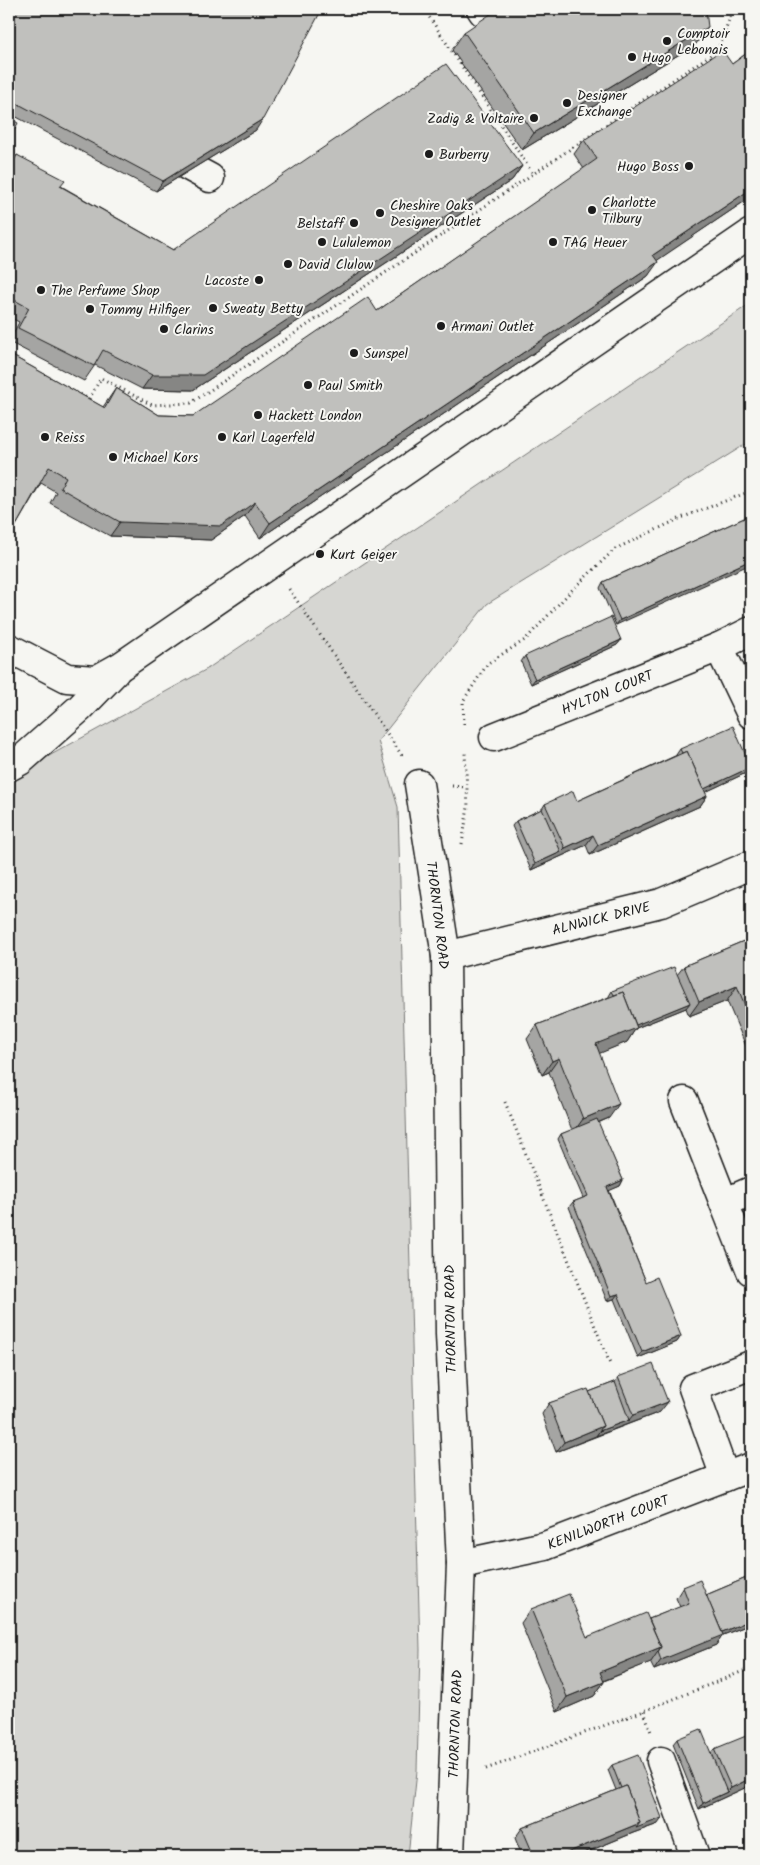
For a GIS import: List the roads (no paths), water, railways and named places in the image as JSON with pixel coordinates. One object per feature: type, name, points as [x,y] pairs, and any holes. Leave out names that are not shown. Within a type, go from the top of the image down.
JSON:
[{"type":"street","points":[[186,165],[210,178]]},
{"type":"street","points":[[9,648],[67,678],[96,680],[121,666],[751,233]]},
{"type":"street","name":"HYLTON COURT","points":[[494,738],[719,647],[751,632]]},
{"type":"street","points":[[719,647],[751,714]]},
{"type":"street","points":[[9,767],[20,761],[80,708],[121,666]]},
{"type":"street","name":"THORNTON ROAD","points":[[419,784],[446,956],[450,1334],[461,1564],[450,1856]]},
{"type":"street","name":"ALNWICK DRIVE","points":[[446,956],[661,903],[751,865]]},
{"type":"street","points":[[684,1101],[751,1271]]},
{"type":"street","points":[[724,1203],[751,1191]]},
{"type":"street","points":[[725,1477],[693,1388],[751,1366]]},
{"type":"street","name":"KENILWORTH COURT","points":[[461,1564],[545,1546],[751,1467]]},
{"type":"street","points":[[661,1761],[695,1856]]},
{"type":"place","name":"Comptoir Lebonais","points":[[667,41]]},
{"type":"place","name":"Hugo","points":[[632,57]]},
{"type":"place","name":"Designer Exchange","points":[[567,103]]},
{"type":"place","name":"Zadig & Voltaire","points":[[534,118]]},
{"type":"place","name":"Burberry","points":[[429,154]]},
{"type":"place","name":"Hugo Boss","points":[[689,166]]},
{"type":"place","name":"Charlotte Tilbury","points":[[592,210]]},
{"type":"place","name":"Cheshire Oaks Designer Outlet","points":[[380,213]]},
{"type":"place","name":"Belstaff","points":[[354,223]]},
{"type":"place","name":"Lululemon","points":[[322,242]]},
{"type":"place","name":"TAG Heuer","points":[[553,242]]},
{"type":"place","name":"David Clulow","points":[[288,264]]},
{"type":"place","name":"Lacoste","points":[[259,280]]},
{"type":"place","name":"The Perfume Shop","points":[[41,290]]},
{"type":"place","name":"Sweaty Betty","points":[[213,308]]},
{"type":"place","name":"Tommy Hilfiger","points":[[90,309]]},
{"type":"place","name":"Armani Outlet","points":[[441,326]]},
{"type":"place","name":"Clarins","points":[[164,329]]},
{"type":"place","name":"Sunspel","points":[[354,353]]},
{"type":"place","name":"Paul Smith","points":[[308,385]]},
{"type":"place","name":"Hackett London","points":[[258,415]]},
{"type":"place","name":"Reiss","points":[[45,437]]},
{"type":"place","name":"Karl Lagerfeld","points":[[222,437]]},
{"type":"place","name":"Michael Kors","points":[[113,457]]},
{"type":"place","name":"Kurt Geiger","points":[[320,554]]}]
